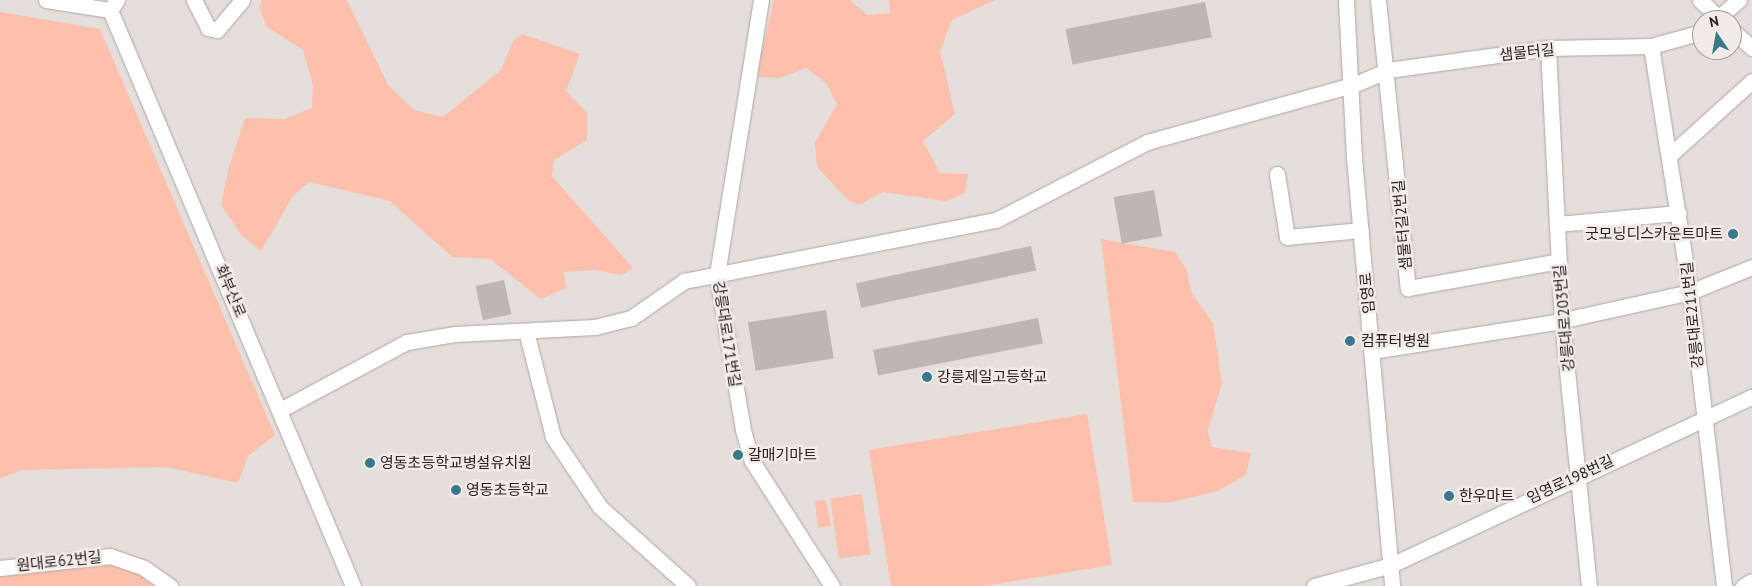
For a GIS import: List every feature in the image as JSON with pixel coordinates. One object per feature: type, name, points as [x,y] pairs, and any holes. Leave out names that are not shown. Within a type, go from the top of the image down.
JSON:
[{"type":"street","points":[[46,0],[113,5]]},
{"type":"street","points":[[194,0],[208,28],[217,30],[242,0]]},
{"type":"street","name":"강릉대로171번길","points":[[761,0],[717,276],[743,430],[752,461],[832,586]]},
{"type":"street","name":"임영로","points":[[1346,0],[1361,230],[1390,579]]},
{"type":"street","points":[[1378,0],[1388,70]]},
{"type":"street","points":[[1700,0],[1710,10]]},
{"type":"street","points":[[1728,10],[1739,0]]},
{"type":"street","name":"화부산로","points":[[113,5],[353,586]]},
{"type":"street","name":"샘물터길","points":[[280,410],[407,342],[595,327],[631,318],[684,281],[996,220],[1147,142],[1353,85],[1388,70],[1548,48],[1651,46],[1692,35]]},
{"type":"street","points":[[1742,39],[1752,48]]},
{"type":"street","name":"강릉대로211번길","points":[[1651,46],[1670,155],[1690,292],[1702,421],[1724,586]]},
{"type":"street","name":"강릉대로203번길","points":[[1548,48],[1562,321],[1580,474],[1589,586]]},
{"type":"street","name":"샘물터길2번길","points":[[1388,70],[1408,288],[1559,261]]},
{"type":"street","points":[[1670,155],[1752,81]]},
{"type":"street","points":[[1277,174],[1287,237],[1361,230]]},
{"type":"street","points":[[1557,224],[1679,213]]},
{"type":"street","points":[[1372,351],[1562,321],[1690,292],[1752,267]]},
{"type":"street","points":[[526,332],[553,437],[600,507],[688,586]]},
{"type":"street","name":"임영로198번길","points":[[1314,586],[1390,579],[1580,474],[1752,397]]},
{"type":"street","name":"원대로62번길","points":[[0,568],[110,556],[144,568],[170,586]]},
{"type":"street","points":[[1743,586],[1752,581]]},
{"type":"shaded area","points":[[262,0],[347,0],[388,85],[414,110],[443,117],[501,70],[513,41],[522,34],[580,54],[566,91],[587,113],[587,140],[554,160],[552,176],[633,268],[622,275],[593,270],[564,272],[566,288],[541,299],[490,259],[452,257],[390,201],[309,182],[293,196],[261,251],[242,236],[221,205],[228,171],[245,118],[284,119],[312,108],[313,85],[303,50],[266,26],[259,6]]},
{"type":"shaded area","points":[[774,0],[849,0],[868,15],[890,13],[889,0],[995,0],[952,20],[940,51],[955,114],[923,141],[940,173],[968,174],[965,193],[946,201],[883,192],[859,205],[848,200],[817,167],[815,143],[837,104],[826,83],[806,68],[780,78],[756,77]]},
{"type":"shaded area","points":[[0,12],[100,29],[275,435],[248,456],[238,483],[166,467],[23,470],[0,478]]},
{"type":"shaded area","points":[[1101,239],[1175,252],[1187,270],[1191,292],[1213,323],[1222,383],[1208,431],[1212,447],[1251,453],[1246,475],[1218,491],[1167,503],[1133,502]]},
{"type":"shaded area","points":[[1087,414],[1112,565],[984,586],[891,586],[869,450]]},
{"type":"shaded area","points":[[862,494],[870,554],[839,559],[830,498]]},
{"type":"shaded area","points":[[826,500],[831,526],[818,528],[815,501]]},
{"type":"shaded area","points":[[111,565],[138,573],[153,586],[0,586],[0,576]]},
{"type":"building","points":[[1205,2],[1212,37],[1072,64],[1066,29]]},
{"type":"building","points":[[1154,190],[1162,236],[1122,243],[1114,197]]},
{"type":"building","points":[[1031,246],[1036,270],[861,308],[856,283]]},
{"type":"building","points":[[504,280],[511,314],[483,320],[476,286]]},
{"type":"building","points":[[826,310],[834,358],[756,371],[748,322]]},
{"type":"building","points":[[1038,318],[1043,344],[878,376],[873,350]]},
{"type":"place","name":"굿모닝디스카운트마트","points":[[1733,234]]},
{"type":"place","name":"컴퓨터병원","points":[[1350,341]]},
{"type":"place","name":"강릉제일고등학교","points":[[927,377]]},
{"type":"place","name":"갈매기마트","points":[[738,455]]},
{"type":"place","name":"영동초등학교병설유치원","points":[[370,463]]},
{"type":"place","name":"영동초등학교","points":[[456,490]]},
{"type":"place","name":"한우마트","points":[[1449,496]]}]
